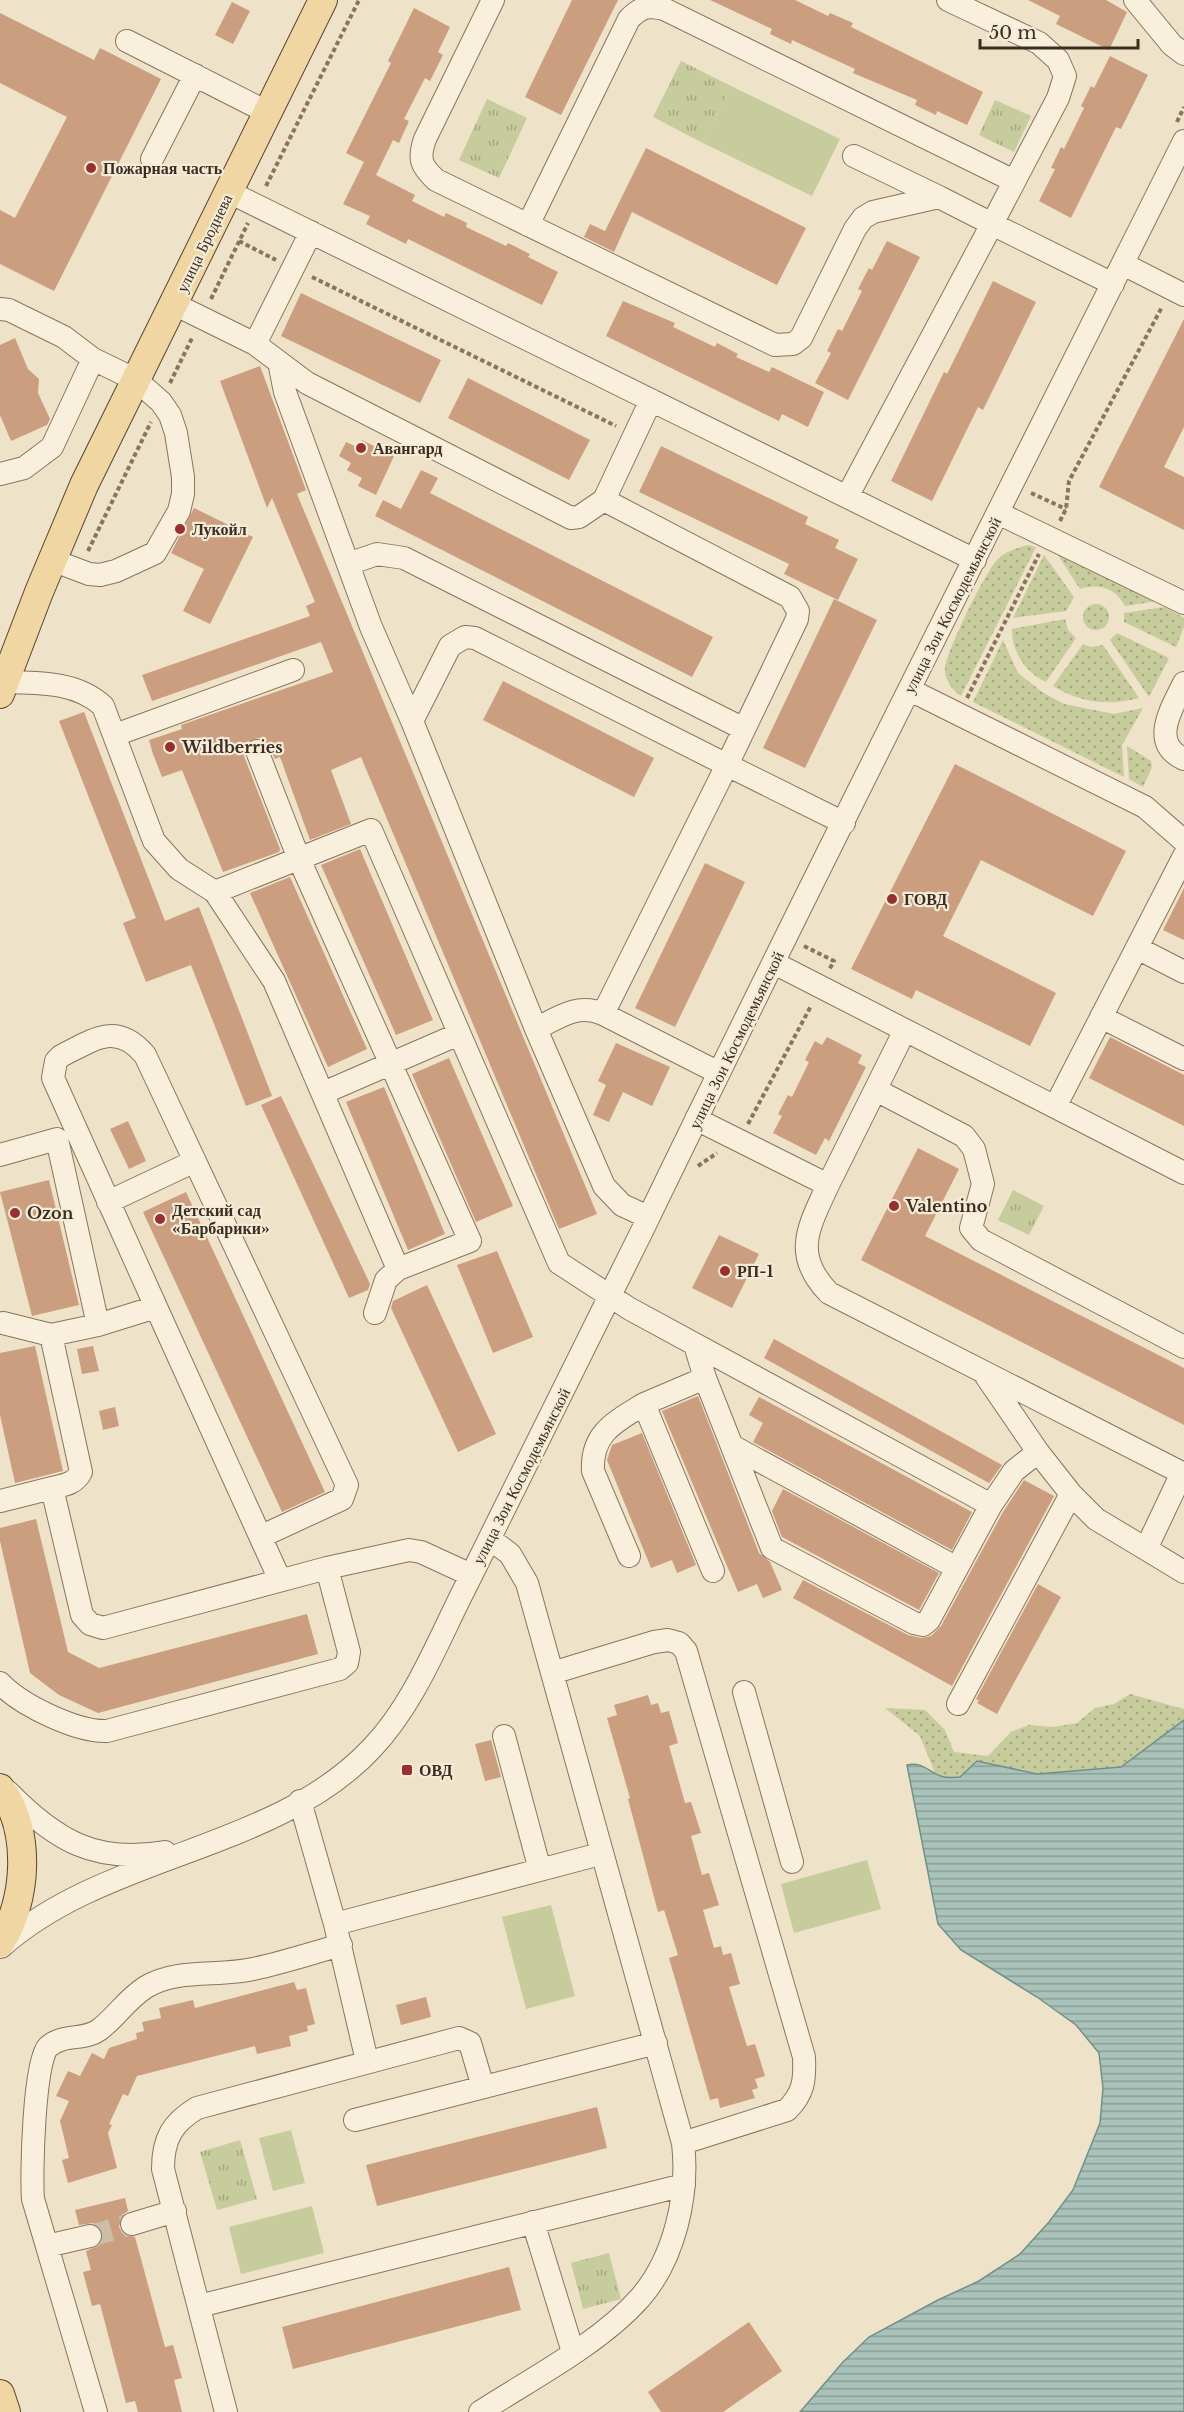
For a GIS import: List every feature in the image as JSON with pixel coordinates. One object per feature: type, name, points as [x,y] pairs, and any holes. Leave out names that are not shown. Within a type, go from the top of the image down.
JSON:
[{"type":"main road","name":"улица Броднева","points":[[1,680],[84,485],[323,0]]},
{"type":"main road","points":[[0,1786],[15,1821],[21,1848],[22,1873],[20,1896],[12,1920],[0,1943]]},
{"type":"street","points":[[493,0],[420,154],[425,170],[436,180],[775,345],[784,347],[801,338],[855,229],[863,218],[873,212],[939,198]]},
{"type":"street","points":[[848,495],[1058,98],[1065,76],[1058,60],[1039,43],[948,0]]},
{"type":"street","points":[[1135,0],[1172,45],[1184,54]]},
{"type":"street","points":[[528,225],[630,19],[640,9],[651,6],[664,9],[1014,181]]},
{"type":"street","points":[[127,41],[267,112]]},
{"type":"street","points":[[152,159],[195,75]]},
{"type":"street","name":"улица Зои Космодемьянской","points":[[193,1848],[243,1829],[324,1789],[383,1737],[419,1677],[490,1539],[696,1119],[1118,274],[1178,170],[1184,141]]},
{"type":"street","points":[[854,156],[992,224],[1118,274],[1178,292]]},
{"type":"street","points":[[229,192],[848,495],[975,560]]},
{"type":"street","points":[[255,344],[311,232]]},
{"type":"street","points":[[174,304],[255,344],[307,383],[571,518],[579,517],[604,500],[651,400]]},
{"type":"street","points":[[0,309],[9,310],[64,337],[93,359],[136,380],[152,392],[160,402],[170,415],[177,433],[183,477],[179,511],[163,542],[147,559],[100,575],[89,574],[52,560]]},
{"type":"street","points":[[0,474],[24,468],[52,447],[93,359]]},
{"type":"street","points":[[279,362],[285,392],[371,627],[412,721],[536,1029],[604,1186],[622,1205],[648,1217]]},
{"type":"street","points":[[603,1014],[797,620],[795,604],[790,597],[604,500]]},
{"type":"street","points":[[998,513],[1184,603]]},
{"type":"street","points":[[348,564],[377,554],[404,558],[744,729]]},
{"type":"street","points":[[412,721],[450,646],[465,637],[475,638],[843,823]]},
{"type":"street","points":[[115,735],[293,670]]},
{"type":"street","points":[[1,680],[53,684],[93,697],[104,706],[154,842],[179,869],[214,892],[274,981],[398,1269]]},
{"type":"street","points":[[1184,683],[1164,726],[1164,738],[1170,749],[1184,759]]},
{"type":"street","points":[[910,690],[1145,807],[1184,842]]},
{"type":"street","points":[[257,751],[299,859],[470,1240],[398,1269],[386,1280],[375,1313]]},
{"type":"street","points":[[214,892],[371,830],[558,1263],[609,1297],[991,1505]]},
{"type":"street","points":[[1055,1107],[1184,856]]},
{"type":"street","points":[[1137,948],[1184,972]]},
{"type":"street","points":[[774,963],[1184,1173]]},
{"type":"street","points":[[536,1029],[576,1010],[591,1009],[719,1073]]},
{"type":"street","points":[[1101,1017],[1184,1059]]},
{"type":"street","points":[[905,1030],[828,1185],[807,1237],[805,1254],[814,1278],[829,1293],[1183,1474],[1146,1550]]},
{"type":"street","points":[[323,1093],[459,1034]]},
{"type":"street","points":[[98,1325],[67,1136],[53,1078],[56,1061],[61,1056],[109,1035],[121,1036],[136,1045],[145,1055],[347,1485],[342,1499],[262,1536]]},
{"type":"street","points":[[876,1090],[964,1136],[974,1149],[983,1184],[970,1228],[981,1240],[1184,1347]]},
{"type":"street","points":[[696,1119],[828,1185]]},
{"type":"street","points":[[0,1155],[67,1136]]},
{"type":"street","points":[[67,1136],[108,1202],[262,1536],[280,1580]]},
{"type":"street","points":[[108,1202],[195,1161]]},
{"type":"street","points":[[1,1320],[51,1335],[98,1325],[156,1307]]},
{"type":"street","points":[[0,1501],[70,1484],[78,1479],[81,1472],[51,1335]]},
{"type":"street","points":[[695,1345],[705,1378],[772,1548],[914,1623],[923,1625],[929,1620],[991,1505],[1014,1471],[1038,1452]]},
{"type":"street","points":[[986,1375],[1038,1452],[1071,1494],[1096,1518],[1184,1572]]},
{"type":"street","points":[[629,1556],[593,1471],[592,1457],[601,1434],[644,1404],[705,1378]]},
{"type":"street","points":[[644,1404],[713,1571]]},
{"type":"street","points":[[734,1447],[957,1568]]},
{"type":"street","points":[[52,1488],[82,1615],[90,1624],[103,1628],[327,1568],[409,1550],[421,1552],[471,1575]]},
{"type":"street","points":[[958,1704],[1071,1494]]},
{"type":"street","points":[[480,2412],[603,2331],[641,2297],[656,2273],[671,2241],[684,2185],[683,2143],[600,1854],[527,1583],[510,1554],[490,1539]]},
{"type":"street","points":[[0,1683],[9,1693],[80,1729],[107,1731],[340,1669],[347,1663],[349,1652],[327,1568]]},
{"type":"street","points":[[552,1673],[654,1642],[668,1640],[680,1643],[686,1651],[804,2057],[805,2083],[798,2098],[786,2110],[683,2143]]},
{"type":"street","points":[[744,1692],[792,1862]]},
{"type":"street","points":[[504,1736],[540,1870]]},
{"type":"street","points":[[0,1786],[34,1818],[62,1839],[88,1849],[119,1854],[152,1855],[193,1848]]},
{"type":"street","points":[[300,1801],[338,1935],[367,2061]]},
{"type":"street","points":[[0,1948],[33,1921],[54,1909],[193,1848]]},
{"type":"street","points":[[96,2412],[33,2199],[32,2176],[39,2075],[46,2049],[56,2041],[97,2031],[132,1997],[165,1978],[254,1969],[338,1935],[540,1870],[600,1854]]},
{"type":"street","points":[[226,2412],[163,2169],[163,2156],[169,2135],[179,2119],[197,2108],[459,2038],[470,2043],[483,2087]]},
{"type":"street","points":[[355,2120],[656,2043]]},
{"type":"street","points":[[199,2306],[684,2185]]},
{"type":"street","points":[[132,2224],[175,2211]]},
{"type":"street","points":[[533,2222],[573,2352]]},
{"type":"street","points":[[47,2246],[90,2236]]},
{"type":"path","points":[[88,551],[359,0]]},
{"type":"path","points":[[239,241],[634,435]]},
{"type":"path","points":[[935,703],[950,693],[966,701],[1039,553],[1047,548],[1052,538],[1065,509],[1069,482],[1178,292]]},
{"type":"path","points":[[800,944],[834,961]]},
{"type":"green space","points":[[681,61],[731,86],[703,143],[653,117]]},
{"type":"green space","points":[[731,86],[840,139],[812,196],[703,143]]},
{"type":"green space","points":[[487,99],[527,118],[499,178],[459,160]]},
{"type":"green space","points":[[995,100],[1031,116],[1014,152],[979,135]]},
{"type":"green space","points":[[1028,545],[1036,547],[961,696],[950,684],[945,669],[959,630],[992,566],[1001,556]]},
{"type":"green space","points":[[1054,549],[1157,601],[1125,606],[1117,595],[1106,588],[1080,589]]},
{"type":"green space","points":[[1044,555],[1074,597],[1066,611],[1013,618]]},
{"type":"green space","points":[[1096,604],[1105,608],[1109,617],[1105,626],[1096,630],[1087,626],[1083,617],[1087,608]]},
{"type":"green space","points":[[1165,607],[1184,618],[1184,627],[1176,647],[1124,622],[1124,613]]},
{"type":"green space","points":[[1065,619],[1068,630],[1076,638],[1046,682],[1032,673],[1021,660],[1014,645],[1012,629]]},
{"type":"green space","points":[[1117,633],[1169,658],[1149,697],[1110,640]]},
{"type":"green space","points":[[1003,640],[1018,673],[1042,692],[1064,704],[1114,714],[1143,708],[1122,745],[1124,777],[973,702]]},
{"type":"green space","points":[[1083,644],[1090,647],[1103,645],[1139,698],[1116,702],[1094,701],[1063,692],[1053,686]]},
{"type":"green space","points":[[1127,746],[1151,761],[1152,767],[1143,787],[1129,779]]},
{"type":"green space","points":[[1013,1190],[1044,1206],[1029,1235],[998,1220]]},
{"type":"green space","points":[[1130,1694],[1184,1709],[1184,1757],[979,1796],[935,1773],[920,1736],[885,1708],[925,1710],[945,1730],[954,1752],[988,1756],[1011,1732],[1029,1725],[1053,1727],[1077,1723],[1095,1708],[1114,1704]]},
{"type":"green space","points":[[867,1860],[881,1909],[794,1933],[781,1884]]},
{"type":"green space","points":[[551,1905],[575,1996],[526,2009],[502,1917]]},
{"type":"green space","points":[[291,2130],[305,2183],[273,2191],[259,2138]]},
{"type":"green space","points":[[240,2140],[257,2199],[217,2210],[200,2152]]},
{"type":"green space","points":[[312,2206],[324,2253],[241,2274],[229,2227]]},
{"type":"green space","points":[[609,2253],[621,2299],[583,2309],[571,2263]]},
{"type":"water","points":[[1184,1720],[1184,2412],[800,2412],[843,2362],[869,2337],[979,2281],[1020,2254],[1049,2222],[1073,2190],[1100,2123],[1103,2088],[1099,2053],[1076,2025],[1037,1997],[961,1950],[938,1924],[907,1765],[922,1766],[948,1777],[960,1777],[977,1761],[1037,1774],[1121,1767]]},
{"type":"building","points":[[572,0],[618,0],[561,115],[525,97]]},
{"type":"building","points":[[710,0],[795,0],[828,16],[830,13],[853,23],[851,27],[983,92],[967,125],[937,111],[936,115],[915,105],[917,100],[853,73],[855,69],[792,40],[791,44],[770,34],[772,29]]},
{"type":"building","points":[[1028,0],[1106,0],[1127,12],[1109,50],[1056,24],[1060,16]]},
{"type":"building","points":[[232,2],[250,11],[233,44],[215,35]]},
{"type":"building","points":[[414,8],[450,27],[438,52],[443,55],[430,81],[425,78],[404,119],[409,121],[399,143],[393,140],[376,175],[415,195],[412,201],[444,217],[446,213],[467,223],[466,227],[506,246],[508,243],[530,254],[528,257],[558,272],[542,305],[408,239],[406,244],[366,224],[370,216],[343,204],[364,162],[346,153],[391,63],[388,61]]},
{"type":"building","points":[[0,13],[94,60],[100,48],[161,79],[54,291],[0,264],[0,210],[15,218],[67,117],[0,83]]},
{"type":"building","points":[[1110,56],[1148,75],[1121,129],[1116,127],[1071,218],[1039,201],[1055,169],[1051,168],[1061,147],[1064,149],[1084,108],[1081,106],[1091,86],[1094,88]]},
{"type":"building","points":[[646,148],[806,228],[777,285],[632,212],[614,252],[584,237],[590,224],[605,231]]},
{"type":"building","points":[[887,241],[920,257],[848,400],[815,383],[831,353],[827,351],[838,329],[842,331],[862,291],[858,289],[869,268],[872,270]]},
{"type":"building","points":[[993,281],[1036,302],[983,410],[978,407],[932,501],[891,481],[944,372],[947,374]]},
{"type":"building","points":[[301,293],[441,360],[420,403],[281,336]]},
{"type":"building","points":[[623,301],[675,323],[673,327],[715,347],[717,343],[738,354],[736,357],[769,372],[772,367],[824,392],[808,427],[782,414],[779,421],[606,336]]},
{"type":"building","points":[[1184,319],[1184,427],[1164,467],[1184,477],[1184,530],[1099,487]]},
{"type":"building","points":[[15,338],[28,369],[39,379],[38,393],[50,419],[47,425],[11,441],[0,415],[0,345]]},
{"type":"building","points":[[260,366],[306,490],[297,494],[597,1214],[559,1229],[361,757],[331,770],[351,824],[310,840],[280,757],[275,759],[265,740],[258,738],[247,742],[244,756],[280,849],[279,852],[223,872],[182,770],[162,777],[153,754],[149,740],[182,729],[181,725],[333,672],[321,642],[152,701],[142,675],[310,616],[306,606],[315,602],[272,498],[267,508],[220,381]]},
{"type":"building","points":[[468,378],[590,440],[569,480],[448,418]]},
{"type":"building","points":[[362,440],[394,456],[376,495],[358,486],[362,478],[347,470],[351,463],[339,456],[346,442],[359,448]]},
{"type":"building","points":[[661,446],[808,517],[805,524],[839,540],[835,548],[858,559],[838,600],[784,574],[789,564],[639,492]]},
{"type":"building","points":[[421,470],[438,478],[430,493],[713,637],[692,677],[375,516],[383,500],[401,509]]},
{"type":"building","points":[[194,508],[253,537],[210,624],[183,611],[204,569],[171,553]]},
{"type":"building","points":[[834,599],[877,620],[805,768],[763,748]]},
{"type":"building","points":[[503,681],[654,758],[634,797],[483,720]]},
{"type":"building","points":[[84,712],[165,921],[199,907],[272,1096],[246,1106],[191,965],[146,982],[123,923],[136,918],[59,721]]},
{"type":"building","points":[[955,764],[1126,851],[1093,916],[981,860],[943,936],[1056,993],[1030,1046],[916,990],[912,999],[851,969]]},
{"type":"building","points":[[360,849],[433,1020],[396,1035],[321,865]]},
{"type":"building","points":[[705,863],[745,882],[675,1027],[635,1008]]},
{"type":"building","points":[[290,877],[367,1049],[328,1067],[250,893]]},
{"type":"building","points":[[1184,888],[1184,940],[1163,930]]},
{"type":"building","points":[[827,1037],[862,1055],[858,1063],[866,1067],[829,1141],[825,1138],[816,1155],[773,1133],[782,1116],[778,1114],[788,1095],[792,1097],[809,1062],[805,1060],[815,1041],[822,1045]]},
{"type":"building","points":[[1110,1037],[1184,1075],[1184,1126],[1089,1078]]},
{"type":"building","points":[[616,1043],[670,1067],[652,1106],[623,1092],[609,1122],[593,1115],[606,1085],[598,1081]]},
{"type":"building","points":[[449,1058],[513,1206],[476,1222],[412,1074]]},
{"type":"building","points":[[384,1087],[445,1234],[408,1250],[346,1102]]},
{"type":"building","points":[[281,1096],[370,1284],[368,1290],[349,1298],[261,1105]]},
{"type":"building","points":[[128,1121],[146,1161],[129,1169],[110,1129]]},
{"type":"building","points":[[918,1148],[959,1169],[925,1236],[1184,1368],[1184,1425],[861,1260]]},
{"type":"building","points":[[49,1180],[79,1305],[32,1316],[0,1192]]},
{"type":"building","points":[[186,1192],[325,1492],[282,1512],[143,1212]]},
{"type":"building","name":"РП-1","points":[[719,1235],[759,1254],[732,1308],[692,1288]]},
{"type":"building","points":[[497,1251],[533,1337],[493,1353],[457,1265]]},
{"type":"building","points":[[427,1285],[496,1434],[458,1452],[391,1308],[393,1301]]},
{"type":"building","points":[[774,1339],[1002,1465],[989,1483],[764,1358]]},
{"type":"building","points":[[35,1346],[63,1471],[15,1483],[0,1415],[0,1353]]},
{"type":"building","points":[[93,1346],[99,1371],[82,1374],[77,1349]]},
{"type":"building","points":[[698,1396],[759,1553],[770,1562],[782,1590],[763,1598],[757,1584],[738,1592],[662,1411]]},
{"type":"building","points":[[759,1397],[972,1512],[952,1550],[753,1442],[763,1423],[749,1415]]},
{"type":"building","points":[[115,1407],[119,1426],[103,1430],[99,1411]]},
{"type":"building","points":[[642,1433],[696,1565],[677,1573],[672,1560],[651,1568],[607,1460],[612,1445]]},
{"type":"building","points":[[1024,1480],[1054,1496],[952,1686],[793,1598],[803,1580],[908,1635],[921,1638],[931,1636],[941,1626],[1003,1512]]},
{"type":"building","points":[[783,1489],[939,1573],[919,1610],[782,1537],[772,1511]]},
{"type":"building","points":[[36,1519],[68,1652],[99,1668],[307,1614],[318,1654],[98,1713],[59,1695],[30,1673],[0,1541],[0,1528]]},
{"type":"building","points":[[1038,1584],[1061,1597],[997,1714],[977,1703],[979,1701],[976,1699]]},
{"type":"building","points":[[648,1695],[651,1705],[658,1703],[661,1713],[669,1711],[678,1743],[669,1746],[685,1803],[691,1802],[701,1833],[691,1836],[702,1875],[709,1873],[719,1905],[703,1910],[714,1948],[721,1946],[723,1955],[731,1953],[740,1984],[729,1987],[747,2046],[755,2044],[765,2076],[755,2079],[758,2088],[752,2090],[755,2098],[720,2108],[718,2098],[710,2100],[669,1958],[678,1955],[664,1910],[658,1912],[628,1799],[630,1798],[607,1718],[617,1715],[614,1705]]},
{"type":"building","points":[[491,1740],[501,1777],[485,1781],[475,1744]]},
{"type":"building","points":[[294,1982],[297,1990],[306,1988],[315,2024],[307,2026],[308,2031],[289,2036],[291,2046],[257,2054],[255,2046],[137,2076],[128,2096],[123,2094],[109,2124],[112,2125],[108,2133],[117,2168],[68,2183],[62,2160],[69,2158],[60,2121],[69,2101],[56,2096],[68,2071],[80,2076],[92,2053],[104,2059],[109,2048],[137,2039],[136,2033],[144,2031],[142,2022],[161,2018],[159,2008],[193,2000],[195,2008]]},
{"type":"building","points":[[426,1997],[431,2017],[401,2025],[396,2005]]},
{"type":"building","points":[[597,2107],[607,2148],[377,2206],[366,2165]]},
{"type":"building","points":[[125,2198],[128,2211],[122,2215],[119,2227],[123,2234],[135,2237],[165,2347],[173,2345],[182,2378],[174,2380],[182,2412],[138,2412],[135,2401],[126,2403],[100,2304],[92,2306],[83,2272],[91,2270],[86,2251],[100,2245],[103,2234],[94,2223],[79,2225],[75,2210]]},
{"type":"building","points":[[509,2267],[521,2310],[293,2369],[282,2327]]},
{"type":"building","points":[[749,2322],[782,2371],[723,2412],[661,2412],[648,2392]]},
{"type":"tunnel","points":[[90,2236],[132,2224]]},
{"type":"place","name":"Пожарная часть","points":[[91,168]]},
{"type":"place","name":"Авангард","points":[[361,448]]},
{"type":"place","name":"Лукойл","points":[[180,529]]},
{"type":"place","name":"Wildberries","points":[[170,747]]},
{"type":"place","name":"ГОВД","points":[[892,899]]},
{"type":"place","name":"Valentino","points":[[894,1206]]},
{"type":"place","name":"Ozon","points":[[15,1213]]},
{"type":"place","name":"Детский сад «Барбарики»","points":[[160,1219]]},
{"type":"place","name":"РП-1","points":[[725,1271]]},
{"type":"place","name":"ОВД","points":[[407,1770]]}]
